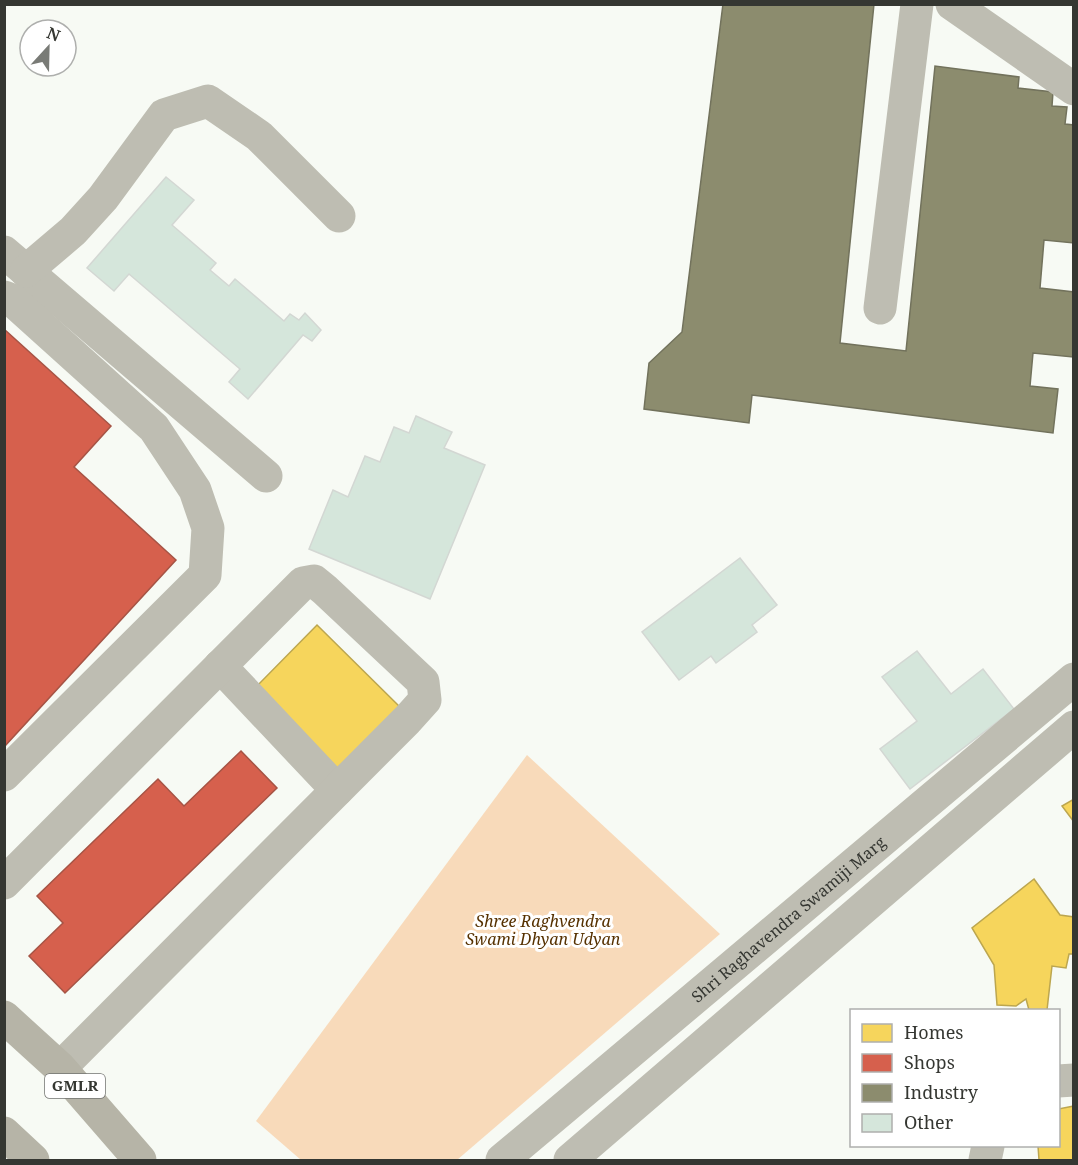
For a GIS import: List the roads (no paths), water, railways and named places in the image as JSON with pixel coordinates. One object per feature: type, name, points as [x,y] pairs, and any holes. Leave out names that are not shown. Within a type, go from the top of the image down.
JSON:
[{"type":"main road","name":"GMLR","points":[[4,1017],[60,1068],[140,1161]]},
{"type":"main road","points":[[4,1133],[33,1161]]},
{"type":"street","points":[[880,308],[917,4]]},
{"type":"street","points":[[952,4],[1074,89]]},
{"type":"street","points":[[266,476],[15,262],[73,231],[103,198],[164,116],[208,101],[259,136],[339,216]]},
{"type":"street","points":[[4,297],[12,300],[154,428],[195,490],[208,528],[205,575],[4,775]]},
{"type":"street","points":[[4,883],[303,583],[314,581],[423,682],[425,700],[60,1068]]},
{"type":"street","points":[[220,666],[337,790]]},
{"type":"street","name":"Shri Raghavendra Swamiji Marg","points":[[502,1161],[538,1150],[562,1111],[1074,679]]},
{"type":"street","points":[[562,1111],[581,1151],[1074,727]]},
{"type":"street","points":[[932,799],[957,827]]},
{"type":"street","points":[[760,944],[787,974]]},
{"type":"park label","name":"Shree Raghvendra Swami Dhyan Udyan","points":[[543,930]]}]
